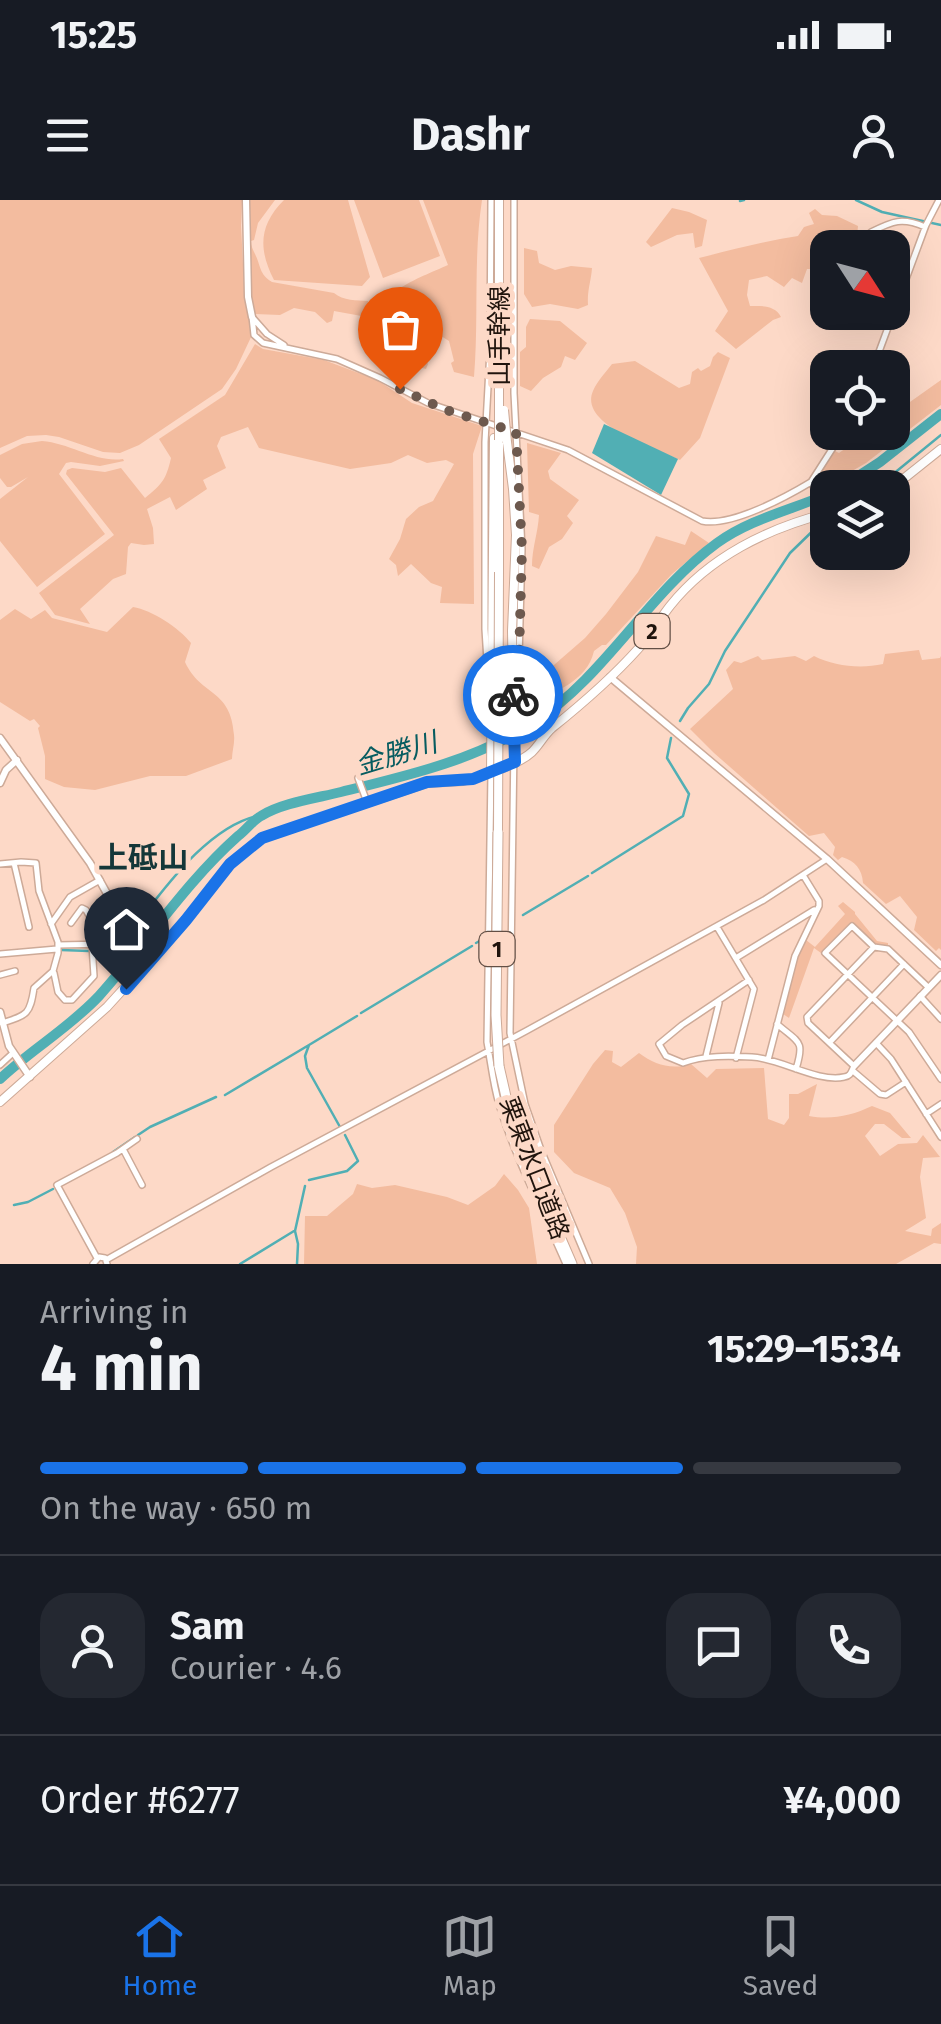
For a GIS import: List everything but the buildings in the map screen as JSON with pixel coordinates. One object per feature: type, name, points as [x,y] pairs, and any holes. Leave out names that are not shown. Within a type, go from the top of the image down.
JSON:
[{"type":"highway","name":"栗東水口道路","points":[[498,832],[496,1015],[500,1066],[523,1151],[569,1264]]},
{"type":"main road","name":"山手幹線","points":[[498,832],[499,200]]},
{"type":"main road","points":[[499,342],[500,409]]},
{"type":"main road","points":[[500,440],[515,522],[514,745]]},
{"type":"main road","points":[[0,1102],[28,1073],[107,1008],[186,920],[236,856],[262,838],[427,782],[463,781],[491,773],[500,440]]},
{"type":"main road","points":[[910,474],[941,449]]},
{"type":"main road","name":"2","points":[[491,773],[530,753],[642,645],[685,589],[719,561],[764,534],[810,518]]},
{"type":"street","points":[[246,200],[252,317],[267,334],[286,346],[337,359],[428,403],[568,450],[689,516],[711,523],[810,486]]},
{"type":"street","points":[[490,706],[485,629],[491,200]]},
{"type":"street","points":[[513,682],[519,658],[522,549],[516,432],[514,200]]},
{"type":"street","points":[[880,350],[939,200]]},
{"type":"street","points":[[875,230],[906,220],[927,223]]},
{"type":"street","points":[[610,677],[826,859],[941,966]]},
{"type":"street","points":[[0,738],[100,880],[147,961]]},
{"type":"street","points":[[514,745],[511,1040],[525,1104],[541,1150],[589,1264]]},
{"type":"street","points":[[0,784],[3,770],[16,760]]},
{"type":"street","points":[[491,773],[489,1052],[498,1102],[513,1145],[569,1264]]},
{"type":"street","points":[[358,778],[367,802]]},
{"type":"street","points":[[137,1139],[57,1185],[95,1261],[102,1257],[107,1262],[271,1167],[511,1040],[716,926],[826,859]]},
{"type":"street","points":[[14,862],[29,927]]},
{"type":"street","points":[[0,864],[36,863],[39,891],[58,947],[56,966],[34,988],[30,1010],[2,1023]]},
{"type":"street","points":[[768,1060],[795,956],[820,902],[803,875]]},
{"type":"street","points":[[52,924],[70,897],[100,880]]},
{"type":"street","points":[[71,922],[82,908],[97,930],[121,918]]},
{"type":"street","points":[[736,958],[816,909]]},
{"type":"street","points":[[716,926],[754,990],[736,1058]]},
{"type":"street","points":[[928,988],[888,949],[874,947],[852,926],[825,953],[897,1020],[941,1079]]},
{"type":"street","points":[[0,954],[108,944],[122,935]]},
{"type":"street","points":[[53,972],[58,992],[65,1000],[72,1000],[94,976],[92,945]]},
{"type":"street","points":[[874,947],[808,1018],[808,1023],[880,1094],[886,1095],[906,1082]]},
{"type":"street","points":[[829,1043],[904,964]]},
{"type":"street","points":[[0,975],[16,972]]},
{"type":"street","points":[[749,980],[659,1044],[666,1056],[683,1063],[700,1057],[753,1057],[814,1074],[844,1077],[941,974]]},
{"type":"street","points":[[920,996],[941,1019]]},
{"type":"street","points":[[706,1057],[720,1000]]},
{"type":"street","points":[[0,1012],[14,1054],[28,1073]]},
{"type":"street","points":[[777,1024],[800,1044],[796,1069]]},
{"type":"street","points":[[876,1043],[891,1059],[941,1137]]},
{"type":"street","points":[[0,1066],[14,1054]]},
{"type":"street","points":[[926,1114],[941,1104]]},
{"type":"street","points":[[123,1149],[142,1185]]},
{"type":"shaded area","points":[[0,200],[242,200],[245,302],[252,335],[222,389],[139,445],[120,453],[103,452],[46,435],[27,436],[0,448]]},
{"type":"shaded area","points":[[250,200],[275,200],[258,223],[251,241],[265,276],[272,282],[368,301],[367,317],[334,311],[332,321],[327,323],[315,312],[294,308],[280,315],[255,314],[248,226]]},
{"type":"shaded area","points":[[284,200],[348,200],[370,277],[362,286],[274,280],[265,258],[264,238],[270,219]]},
{"type":"shaded area","points":[[354,200],[419,200],[440,256],[383,278]]},
{"type":"shaded area","points":[[423,200],[482,200],[474,377],[454,372],[449,341],[441,336],[424,354],[426,369],[386,359],[373,344],[373,321],[387,299],[410,282],[448,265]]},
{"type":"shaded area","points":[[672,208],[707,220],[702,246],[695,248],[693,233],[677,235],[651,247],[646,242]]},
{"type":"shaded area","points":[[815,209],[822,215],[837,216],[858,226],[858,230],[810,230],[810,269],[802,283],[792,278],[784,287],[767,276],[749,280],[750,306],[772,308],[781,317],[736,349],[715,331],[728,311],[699,258],[798,236],[804,227],[814,224],[809,213]]},
{"type":"shaded area","points":[[524,248],[537,251],[539,263],[555,270],[571,266],[592,268],[588,305],[578,309],[550,304],[532,307],[524,294]]},
{"type":"shaded area","points":[[530,319],[560,321],[587,343],[575,360],[565,356],[561,367],[531,391],[520,386],[520,352],[526,347]]},
{"type":"shaded area","points":[[255,344],[263,349],[324,360],[377,380],[412,403],[482,426],[473,454],[474,604],[440,603],[442,587],[431,583],[411,564],[398,576],[396,565],[389,559],[406,519],[433,501],[454,464],[446,460],[427,463],[408,455],[391,463],[350,469],[259,448],[248,427],[221,437],[217,446],[226,468],[203,480],[207,489],[176,510],[170,497],[147,509],[154,544],[131,543],[126,574],[113,579],[80,609],[90,624],[55,615],[39,593],[114,535],[66,474],[67,470],[105,472],[121,468],[145,498],[162,481],[171,458],[159,439],[225,395]]},
{"type":"shaded area","points":[[718,352],[730,358],[700,438],[680,460],[622,434],[597,415],[591,403],[595,387],[612,364],[635,361],[679,388],[690,384],[692,372],[710,366]]},
{"type":"shaded area","points":[[941,380],[941,405],[910,429],[910,402]]},
{"type":"shaded area","points":[[42,441],[124,461],[100,466],[66,463],[59,474],[105,534],[37,587],[0,541],[0,499],[28,477],[7,487],[0,478],[0,455],[22,444]]},
{"type":"shaded area","points":[[527,443],[561,453],[548,471],[550,479],[579,500],[567,516],[573,523],[562,539],[549,547],[539,569],[532,566],[539,515],[529,512]]},
{"type":"shaded area","points":[[883,450],[854,470],[823,470],[835,451]]},
{"type":"shaded area","points":[[691,531],[709,543],[672,574],[606,645],[594,651],[577,678],[528,706],[524,691],[585,638],[606,614],[638,572],[656,536],[685,545]]},
{"type":"shaded area","points":[[133,607],[165,620],[191,643],[185,662],[199,682],[221,700],[232,720],[232,759],[186,776],[150,776],[95,790],[64,787],[45,779],[40,726],[0,702],[0,620],[15,609],[31,619],[45,610],[52,618],[107,632]]},
{"type":"shaded area","points":[[919,650],[922,660],[941,656],[941,950],[936,951],[914,930],[917,917],[900,896],[886,904],[863,883],[854,863],[833,855],[835,847],[824,833],[809,836],[690,729],[733,689],[726,670],[734,661],[741,663],[758,656],[762,660],[795,656],[806,661],[814,656],[839,664],[865,666],[883,664],[885,654]]},
{"type":"shaded area","points":[[843,902],[877,941],[888,946],[877,946],[851,922],[821,953],[814,948],[789,1018],[783,1014],[798,957],[806,940],[815,947],[845,914],[838,906]]},
{"type":"shaded area","points":[[605,1050],[613,1051],[612,1062],[621,1067],[639,1053],[664,1065],[691,1064],[707,1078],[716,1069],[764,1068],[768,1119],[784,1125],[789,1118],[789,1094],[798,1094],[817,1084],[809,1116],[841,1116],[872,1106],[890,1113],[911,1138],[902,1138],[884,1124],[875,1124],[865,1136],[880,1156],[898,1144],[917,1143],[923,1135],[940,1157],[923,1158],[920,1177],[926,1218],[905,1231],[931,1236],[932,1229],[941,1223],[941,1244],[934,1243],[896,1264],[636,1264],[637,1247],[625,1213],[610,1188],[574,1173],[554,1152],[554,1125]]},
{"type":"shaded area","points":[[504,1174],[529,1208],[537,1264],[304,1264],[305,1216],[327,1216],[353,1194],[357,1184],[372,1188],[395,1185],[468,1205],[495,1186]]},
{"type":"water","points":[[604,424],[678,459],[661,495],[592,453]]},
{"type":"waterway","points":[[740,201],[744,200]]},
{"type":"waterway","points":[[856,200],[882,212],[941,225]]},
{"type":"waterway","name":"金勝川","points":[[868,470],[941,414]]},
{"type":"waterway","points":[[898,470],[941,435]]},
{"type":"waterway","name":"金勝川","points":[[0,1079],[99,996],[201,874],[258,818],[289,804],[440,765],[511,736],[559,704],[583,682],[669,586],[717,543],[757,521],[810,501]]},
{"type":"waterway","points":[[680,721],[709,684],[725,651],[790,553],[810,534]]},
{"type":"waterway","points":[[592,873],[683,816],[689,794],[667,758],[671,738]]},
{"type":"waterway","points":[[136,925],[208,843],[243,820],[262,815]]},
{"type":"waterway","points":[[523,915],[588,876]]},
{"type":"waterway","points":[[476,943],[483,939]]},
{"type":"waterway","points":[[117,945],[123,940]]},
{"type":"waterway","points":[[361,1013],[472,946]]},
{"type":"waterway","points":[[61,950],[89,951]]},
{"type":"waterway","points":[[340,1127],[307,1068],[305,1056],[309,1045],[357,1016]]},
{"type":"waterway","points":[[225,1095],[309,1045]]},
{"type":"waterway","points":[[138,1135],[216,1097]]},
{"type":"waterway","points":[[309,1180],[347,1171],[358,1161],[345,1135]]},
{"type":"waterway","points":[[113,1152],[135,1137]]},
{"type":"waterway","points":[[297,1264],[295,1231],[305,1186]]},
{"type":"waterway","points":[[14,1205],[53,1189]]},
{"type":"waterway","points":[[240,1264],[294,1231]]},
{"type":"way so far","points":[[400,389],[446,410],[516,432],[522,549],[519,658],[513,695]]},
{"type":"district","name":"上砥山","points":[[143,858]]},
{"type":"route","points":[[126,989],[236,856],[262,838],[427,782],[473,779],[515,762],[513,695]]}]
